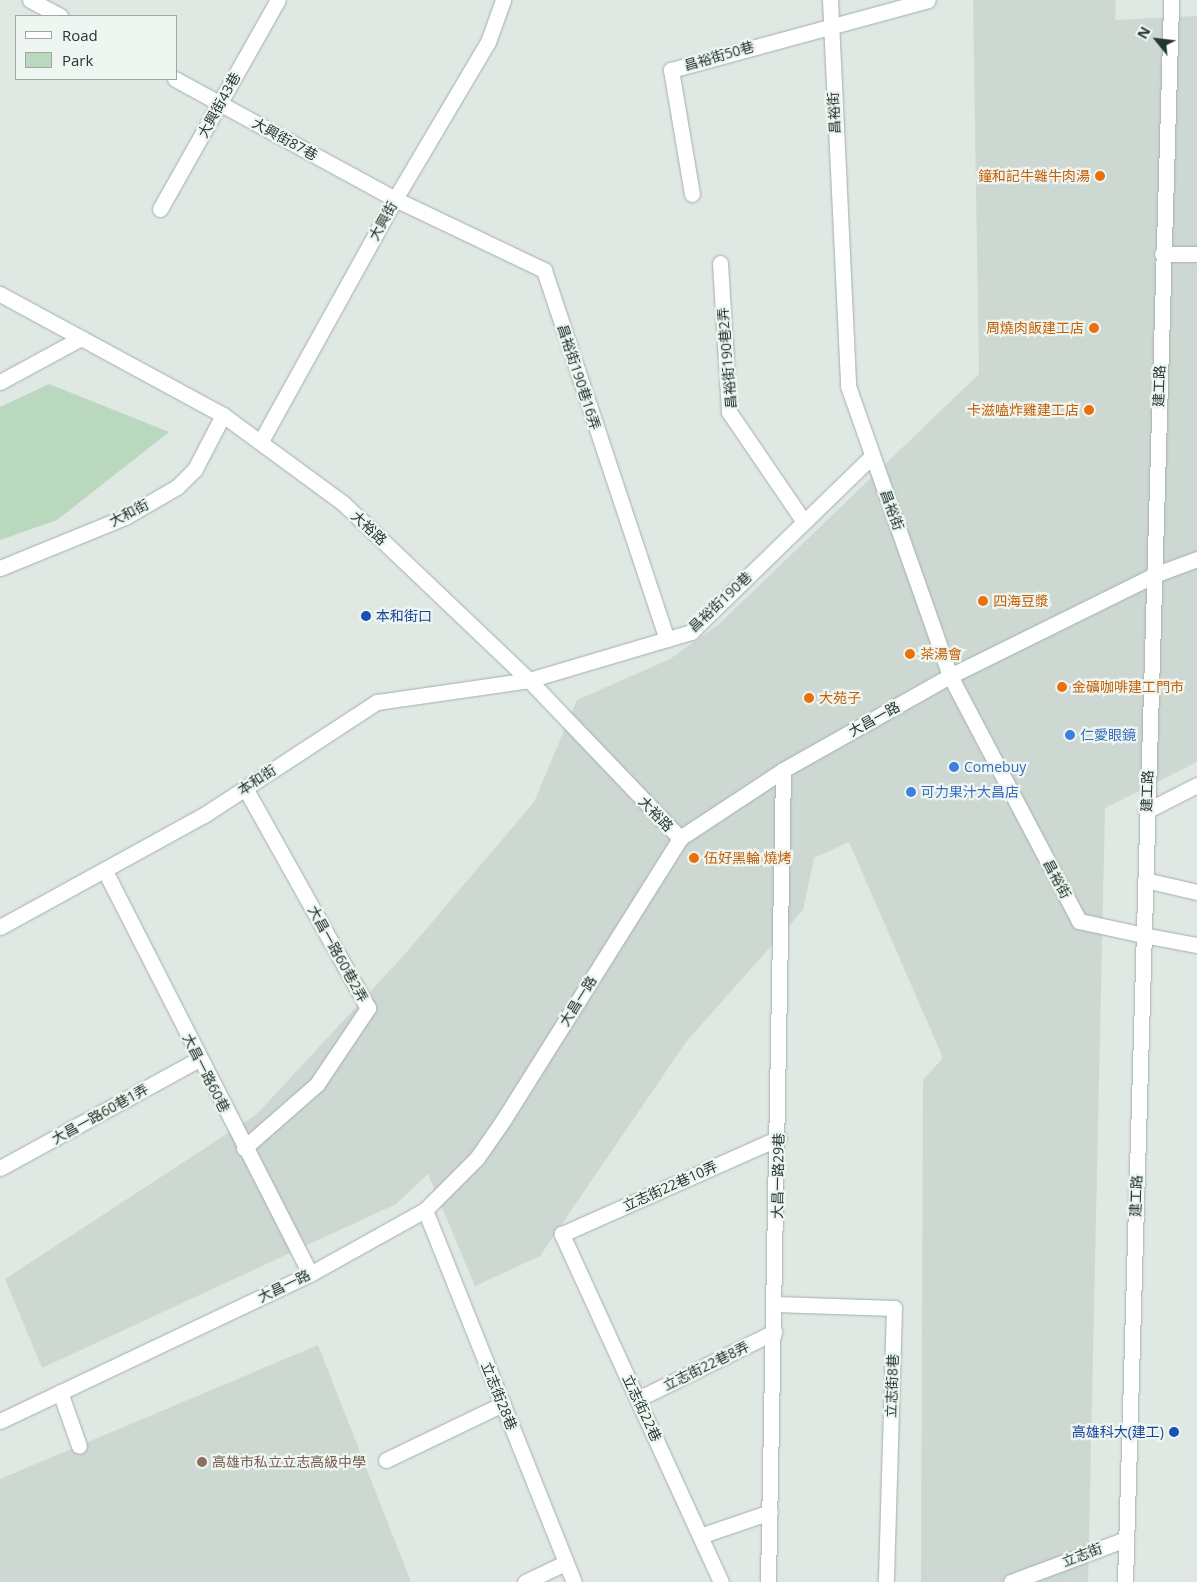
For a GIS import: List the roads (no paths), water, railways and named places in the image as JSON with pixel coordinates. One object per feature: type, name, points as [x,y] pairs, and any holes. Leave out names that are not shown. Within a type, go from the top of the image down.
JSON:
[{"type":"street","points":[[30,0],[58,15]]},
{"type":"street","name":"大興街43巷","points":[[160,209],[278,0]]},
{"type":"street","name":"大興街","points":[[262,441],[395,199],[488,42],[503,0]]},
{"type":"street","name":"昌裕街","points":[[830,0],[848,386],[950,676],[1079,922],[1143,935]]},
{"type":"street","points":[[830,25],[928,0]]},
{"type":"street","name":"建工路","points":[[1125,1582],[1162,254],[1171,0]]},
{"type":"street","name":"昌裕街50巷","points":[[692,194],[671,70],[830,25]]},
{"type":"street","name":"大興街87巷","points":[[177,80],[395,199]]},
{"type":"street","name":"昌裕街190巷16弄","points":[[395,199],[544,270],[667,639]]},
{"type":"street","points":[[1162,254],[1197,254]]},
{"type":"street","name":"昌裕街190巷2弄","points":[[720,263],[729,412],[804,522]]},
{"type":"street","name":"大裕路","points":[[0,294],[223,415],[262,441],[344,504],[529,680],[680,838]]},
{"type":"street","points":[[0,382],[81,338]]},
{"type":"street","name":"大和街","points":[[0,568],[125,517],[177,487],[195,469],[223,415]]},
{"type":"street","name":"昌裕街190巷","points":[[529,680],[691,632],[872,456]]},
{"type":"street","name":"大昌一路","points":[[0,1421],[310,1274],[425,1210],[477,1158],[504,1119],[680,838],[783,770],[950,676],[1154,575],[1197,559]]},
{"type":"street","name":"本和街","points":[[0,927],[105,871],[245,788],[377,702],[529,680]]},
{"type":"street","name":"大昌一路29巷","points":[[768,1582],[775,1304],[783,770]]},
{"type":"street","points":[[1146,811],[1197,785]]},
{"type":"street","name":"大昌一路60巷2弄","points":[[244,1148],[317,1084],[368,1008],[245,788]]},
{"type":"street","name":"大昌一路60巷","points":[[105,871],[244,1148],[310,1274]]},
{"type":"street","points":[[1144,880],[1197,892]]},
{"type":"street","points":[[1143,935],[1197,944]]},
{"type":"street","name":"大昌一路60巷1弄","points":[[0,1168],[199,1059]]},
{"type":"street","name":"立志街22巷10弄","points":[[562,1234],[778,1138]]},
{"type":"street","name":"立志街28巷","points":[[425,1210],[574,1582]]},
{"type":"street","name":"立志街22巷","points":[[562,1234],[721,1582]]},
{"type":"street","name":"立志街8巷","points":[[775,1304],[894,1308],[886,1582]]},
{"type":"street","name":"立志街22巷8弄","points":[[638,1399],[774,1332]]},
{"type":"street","points":[[60,1392],[79,1446]]},
{"type":"street","points":[[386,1460],[502,1404]]},
{"type":"street","points":[[700,1536],[770,1512]]},
{"type":"street","name":"立志街","points":[[1011,1582],[1126,1539]]},
{"type":"street","points":[[525,1582],[565,1563]]},
{"type":"place","name":"鐘和記牛雜牛肉湯","points":[[1100,176]]},
{"type":"place","name":"周燒肉飯建工店","points":[[1094,328]]},
{"type":"place","name":"卡滋嗑炸雞建工店","points":[[1089,410]]},
{"type":"place","name":"四海豆漿","points":[[983,601]]},
{"type":"place","name":"本和街口","points":[[366,616]]},
{"type":"place","name":"茶湯會","points":[[910,654]]},
{"type":"place","name":"金礦咖啡建工門市","points":[[1062,687]]},
{"type":"place","name":"大苑子","points":[[809,698]]},
{"type":"place","name":"仁愛眼鏡","points":[[1070,735]]},
{"type":"place","name":"Comebuy","points":[[954,767]]},
{"type":"place","name":"可力果汁大昌店","points":[[911,792]]},
{"type":"place","name":"伍好黑輪 燒烤","points":[[694,858]]},
{"type":"place","name":"高雄科大(建工)","points":[[1174,1432]]},
{"type":"place","name":"高雄市私立立志高級中學","points":[[202,1462]]}]
